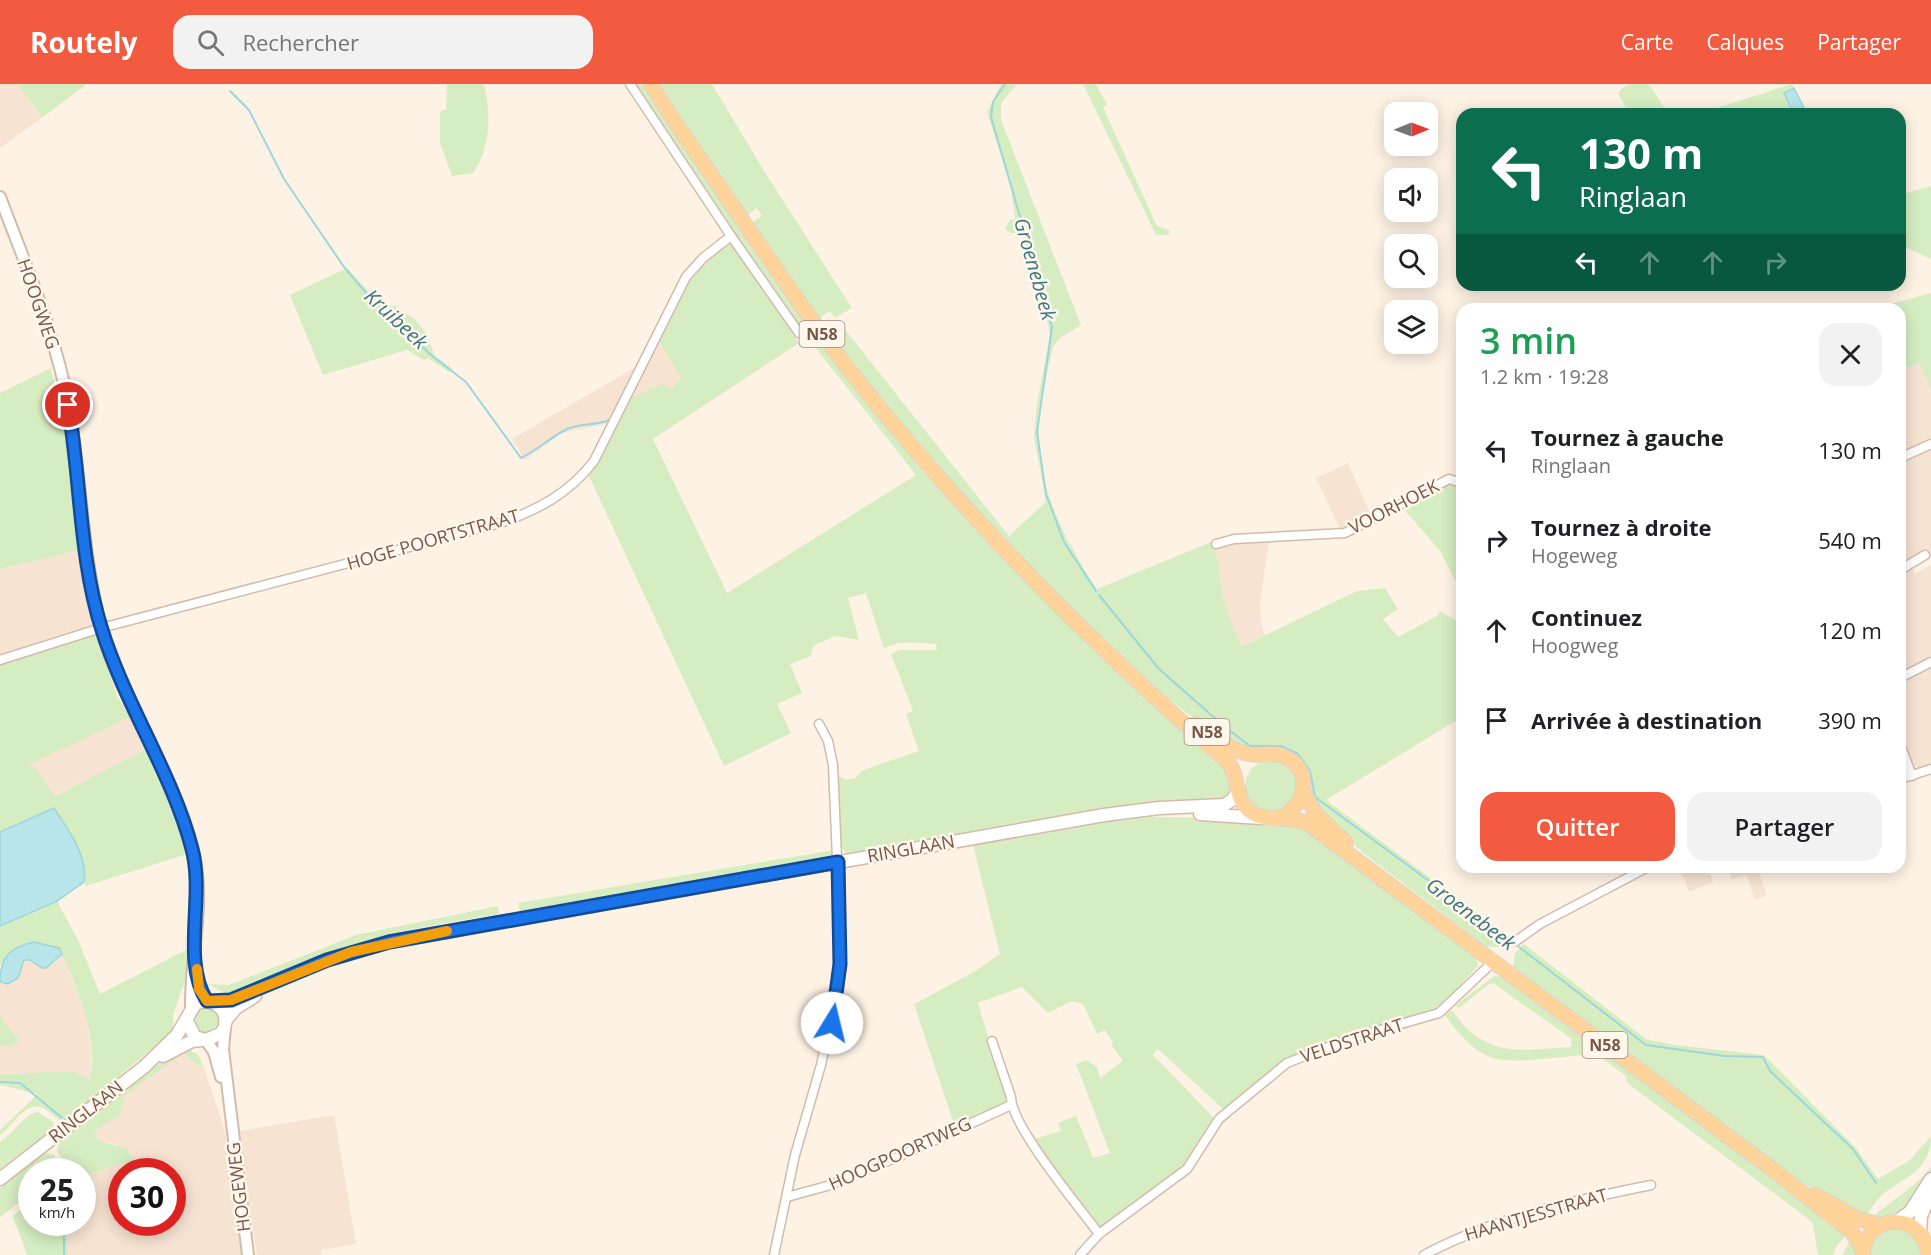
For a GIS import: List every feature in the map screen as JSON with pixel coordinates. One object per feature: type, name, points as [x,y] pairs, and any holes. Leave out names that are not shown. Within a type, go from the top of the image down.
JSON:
[{"type":"main road","name":"N58","points":[[651,84],[789,289],[890,421],[971,515],[1062,610],[1228,762],[1239,786]]},
{"type":"main road","name":"N58","points":[[1154,695],[1236,749],[1248,754],[1265,754]]},
{"type":"main road","points":[[1265,754],[1287,758],[1296,765],[1301,774],[1304,793],[1297,807],[1270,818],[1251,812],[1243,802],[1239,786],[1247,764],[1265,754]]},
{"type":"main road","name":"RINGLAAN","points":[[0,1179],[144,1067],[177,1035],[187,1021],[191,1008],[211,1002],[231,1000],[327,960],[389,942],[1127,812],[1224,805],[1232,800],[1239,786]]},
{"type":"main road","name":"N58","points":[[1304,793],[1316,813],[1389,882]]},
{"type":"main road","name":"RINGLAAN","points":[[1127,812],[1270,818]]},
{"type":"main road","name":"N58","points":[[1270,818],[1295,818],[1307,823],[1389,882],[1772,1169],[1852,1232],[1863,1253]]},
{"type":"main road","name":"RINGLAAN","points":[[144,1067],[183,1045],[218,1037],[236,1008],[275,981]]},
{"type":"main road","points":[[211,1002],[225,1013],[225,1024]]},
{"type":"main road","points":[[187,1021],[195,1037],[205,1040]]},
{"type":"main road","name":"N58","points":[[1772,1169],[1858,1219],[1881,1225]]},
{"type":"main road","points":[[1896,1222],[1910,1212],[1931,1179]]},
{"type":"main road","points":[[1928,1255],[1920,1233],[1921,1216],[1931,1193]]},
{"type":"main road","points":[[1863,1253],[1869,1236],[1881,1225],[1905,1223],[1920,1233]]},
{"type":"street","points":[[630,84],[731,236],[800,333]]},
{"type":"street","name":"HOOGWEG","points":[[0,196],[38,297],[63,384],[72,427],[91,580],[101,628],[126,696],[181,814],[195,861],[198,897],[195,958]]},
{"type":"street","name":"HOGE POORTSTRAAT","points":[[0,660],[101,628],[497,524],[524,515],[556,498],[573,485],[594,461],[686,277],[703,258],[731,236]]},
{"type":"street","points":[[1906,456],[1931,444]]},
{"type":"street","name":"VOORHOEK","points":[[1216,544],[1234,539],[1345,533],[1449,479],[1456,481]]},
{"type":"street","points":[[1906,566],[1925,555]]},
{"type":"street","points":[[1906,675],[1931,662]]},
{"type":"street","points":[[774,1255],[798,1144],[832,1023],[837,988],[840,929],[833,765],[828,741],[819,724]]},
{"type":"street","points":[[1906,760],[1912,776]]},
{"type":"street","points":[[1906,778],[1931,770]]},
{"type":"street","points":[[1516,941],[1540,924],[1637,873]]},
{"type":"street","points":[[195,958],[199,989],[211,1002]]},
{"type":"street","points":[[191,1008],[195,958]]},
{"type":"street","name":"VELDSTRAAT","points":[[1083,1254],[1099,1234],[1187,1169],[1219,1119],[1287,1063],[1299,1056],[1346,1040],[1445,1010],[1494,961]]},
{"type":"street","name":"HOGEWEG","points":[[225,1024],[223,1049],[248,1255]]},
{"type":"street","name":"HOGEWEG","points":[[205,1040],[214,1053],[231,1118]]},
{"type":"street","points":[[992,1041],[1011,1097],[1011,1105],[1028,1136],[1099,1234]]},
{"type":"street","name":"HOOGPOORTWEG","points":[[787,1197],[817,1189],[889,1160],[1011,1105]]},
{"type":"street","name":"HAANTJESSTRAAT","points":[[1424,1255],[1458,1237],[1509,1219],[1567,1202],[1651,1185]]},
{"type":"shaded area","points":[[0,84],[17,84],[43,117],[0,148]]},
{"type":"shaded area","points":[[657,337],[683,379],[669,390],[629,398]]},
{"type":"shaded area","points":[[1920,363],[1931,390],[1931,439],[1906,452],[1906,368]]},
{"type":"shaded area","points":[[636,367],[610,423],[562,433],[525,460],[512,439]]},
{"type":"shaded area","points":[[1931,448],[1931,558],[1926,551],[1906,563],[1906,459]]},
{"type":"shaded area","points":[[1348,463],[1371,515],[1341,531],[1316,478]]},
{"type":"shaded area","points":[[1269,541],[1260,603],[1261,623],[1265,635],[1241,647],[1222,596],[1218,561],[1213,549],[1240,543]]},
{"type":"shaded area","points":[[80,550],[95,626],[0,656],[0,569]]},
{"type":"shaded area","points":[[1931,565],[1931,658],[1906,671],[1906,570],[1911,567],[1915,574]]},
{"type":"shaded area","points":[[1931,666],[1931,766],[1924,769],[1913,765],[1906,748],[1906,679]]},
{"type":"shaded area","points":[[130,717],[145,750],[54,796],[35,768],[27,765]]},
{"type":"shaded area","points":[[1681,873],[1710,873],[1713,882],[1689,892]]},
{"type":"shaded area","points":[[1729,873],[1759,873],[1767,895],[1755,900],[1746,874],[1732,880]]},
{"type":"shaded area","points":[[62,954],[85,1012],[91,1047],[89,1080],[75,1072],[0,1075],[0,1046],[12,1046],[19,1040],[0,1016],[0,982],[8,984],[18,978],[24,960],[33,961],[38,966],[56,962]]},
{"type":"shaded area","points":[[184,1053],[199,1066],[203,1065],[223,1125],[233,1170],[243,1255],[68,1255],[67,1236],[96,1236],[96,1172],[108,1168],[108,1236],[186,1236],[186,1158],[126,1158],[116,1144],[99,1141],[94,1132],[121,1114],[124,1097]]},
{"type":"shaded area","points":[[334,1115],[356,1244],[321,1250],[321,1255],[257,1255],[240,1131]]},
{"type":"green space","points":[[17,84],[87,84],[43,117]]},
{"type":"green space","points":[[447,84],[484,84],[488,107],[488,130],[483,153],[473,173],[452,176],[440,143],[440,112],[446,109]]},
{"type":"green space","points":[[633,84],[645,84],[777,282],[847,377],[922,470],[1033,589],[1232,773],[1232,792],[1227,800],[1108,810],[847,855],[840,845],[836,774],[846,780],[856,778],[861,771],[919,751],[906,714],[913,711],[891,654],[899,650],[937,650],[936,644],[916,643],[903,643],[884,648],[866,593],[848,598],[859,640],[835,636],[813,646],[811,656],[790,664],[802,693],[777,704],[791,733],[724,766],[588,474],[603,450],[629,398],[663,384],[669,390],[682,379],[657,337],[693,271],[711,254],[731,244],[799,343],[653,439],[727,593],[916,475],[807,337],[699,185]]},
{"type":"green space","points":[[660,84],[712,84],[766,174],[852,308],[835,318],[830,311],[818,319],[751,223],[762,216],[757,208],[746,216]]},
{"type":"green space","points":[[1001,84],[1017,84],[1001,103],[1001,120],[1081,325],[1060,338],[1053,347],[1043,395],[1039,447],[1042,469],[1054,511],[1097,589],[1211,542],[1218,561],[1222,596],[1241,647],[1357,591],[1385,588],[1398,609],[1383,619],[1398,637],[1437,616],[1440,611],[1456,620],[1456,721],[1326,800],[1507,935],[1498,947],[1487,947],[1362,852],[1315,808],[1311,802],[1304,768],[1250,749],[1200,722],[1160,691],[1082,621],[1005,542],[931,460],[828,331],[839,322],[1009,536],[1046,502],[1034,437],[1036,410],[1050,334],[1040,289],[1021,233],[1010,233],[1005,229],[1010,220],[1015,219],[1011,186],[987,112]]},
{"type":"green space","points":[[1083,84],[1096,84],[1107,105],[1103,107],[1157,226],[1169,230],[1169,235],[1156,235]]},
{"type":"green space","points":[[1629,84],[1649,84],[1664,108],[1626,108],[1619,96],[1619,91]]},
{"type":"green space","points":[[1792,84],[1805,108],[1717,108]]},
{"type":"green space","points":[[1931,186],[1931,259],[1906,247],[1906,193]]},
{"type":"green space","points":[[347,268],[382,306],[395,306],[416,320],[427,335],[435,356],[453,369],[449,372],[428,358],[424,360],[407,350],[323,375],[290,295]]},
{"type":"green space","points":[[1931,293],[1931,390],[1920,363],[1906,368],[1906,303],[1894,303]]},
{"type":"green space","points":[[51,368],[67,444],[80,550],[0,569],[0,393]]},
{"type":"green space","points":[[1447,482],[1456,485],[1456,582],[1440,551],[1402,507]]},
{"type":"green space","points":[[91,635],[97,636],[117,696],[130,717],[28,765],[35,768],[55,796],[145,750],[174,814],[187,854],[86,886],[79,853],[54,809],[0,832],[0,664]]},
{"type":"green space","points":[[1266,760],[1276,760],[1290,767],[1297,786],[1290,805],[1276,812],[1266,812],[1256,808],[1249,801],[1245,791],[1245,781],[1249,771],[1256,764]]},
{"type":"green space","points":[[1150,817],[1250,818],[1302,825],[1476,956],[1478,966],[1437,1010],[1308,1050],[1264,1076],[1224,1110],[1158,1049],[1153,1055],[1215,1119],[1187,1164],[1101,1229],[1034,1139],[1061,1131],[1058,1123],[1076,1116],[1093,1158],[1110,1153],[1076,1064],[1086,1060],[1097,1067],[1100,1078],[1123,1061],[1111,1044],[1113,1042],[1105,1030],[1097,1034],[1083,1004],[1072,1001],[1048,1013],[1022,987],[978,1003],[1008,1104],[955,1127],[914,1004],[974,972],[1000,954],[973,845],[1110,821]]},
{"type":"green space","points":[[834,850],[832,858],[520,911],[518,903]]},
{"type":"green space","points":[[57,901],[79,942],[100,994],[188,949],[186,977],[173,1015],[173,1031],[64,1122],[43,1108],[30,1108],[0,1135],[0,1130],[38,1094],[0,1085],[0,1075],[56,1071],[75,1072],[89,1080],[91,1076],[91,1043],[84,1011],[59,948],[26,946],[13,951],[0,965],[0,926]]},
{"type":"green space","points":[[498,906],[499,914],[411,930],[343,948],[294,967],[231,996],[208,984],[229,985],[356,935]]},
{"type":"green space","points":[[1524,944],[1646,1039],[1675,1045],[1764,1055],[1855,1147],[1878,1179],[1910,1160],[1931,1136],[1926,1159],[1913,1173],[1877,1200],[1868,1213],[1873,1217],[1825,1197],[1784,1171],[1518,971],[1513,966],[1515,953]]},
{"type":"green space","points":[[1494,976],[1506,977],[1847,1233],[1859,1255],[1842,1255],[1850,1241],[1846,1236],[1837,1245],[1833,1255],[1818,1255],[1813,1224],[1806,1217],[1627,1083],[1626,1076],[1596,1054],[1503,1060],[1486,1055],[1472,1046],[1444,1014],[1452,1010],[1477,1037],[1504,1048],[1519,1050],[1571,1047],[1572,1039],[1493,983],[1459,1008],[1456,1005]]},
{"type":"green space","points":[[207,1008],[216,1012],[220,1021],[216,1030],[207,1034],[198,1030],[194,1021],[198,1012]]},
{"type":"green space","points":[[0,1016],[19,1040],[12,1046],[0,1046]]},
{"type":"green space","points":[[187,1048],[198,1055],[203,1065],[199,1066],[184,1053],[124,1097],[121,1114],[94,1132],[99,1141],[126,1148],[133,1158],[108,1158],[108,1168],[96,1172],[96,1158],[61,1158],[57,1151],[59,1142],[156,1066]]},
{"type":"green space","points":[[38,1112],[53,1122],[54,1128],[0,1169],[0,1142],[28,1116]]},
{"type":"green space","points":[[45,1153],[54,1155],[55,1158],[39,1158]]},
{"type":"green space","points":[[1931,1167],[1931,1172],[1922,1189],[1907,1210],[1890,1218],[1873,1217],[1918,1181]]},
{"type":"green space","points":[[18,1174],[18,1204],[0,1217],[0,1188]]},
{"type":"green space","points":[[18,1212],[18,1230],[13,1216]]},
{"type":"green space","points":[[1889,1228],[1902,1230],[1915,1238],[1922,1255],[1868,1255],[1874,1237]]},
{"type":"green space","points":[[20,1236],[67,1236],[68,1255],[27,1255]]},
{"type":"water","points":[[1794,88],[1804,108],[1791,108],[1784,93]]},
{"type":"water","points":[[54,808],[80,853],[84,882],[57,901],[0,926],[0,832]]},
{"type":"water","points":[[34,942],[59,948],[62,954],[46,968],[30,960],[24,960],[18,978],[8,984],[0,982],[2,966],[8,954]]},
{"type":"waterway","name":"Groenebeek","points":[[1005,84],[993,102],[991,117],[1052,327],[1037,432],[1046,494],[1064,542],[1096,591]]},
{"type":"waterway","name":"Kruibeek","points":[[230,91],[249,110],[284,179],[344,267],[373,301],[431,355],[466,382],[521,458],[567,429],[609,420]]},
{"type":"waterway","name":"Groenebeek","points":[[1099,595],[1159,669],[1225,727],[1250,746],[1281,746],[1298,754],[1310,771],[1315,797],[1523,950],[1646,1045],[1725,1056],[1763,1057],[1770,1071],[1853,1149],[1876,1183]]},
{"type":"waterway","name":"Kruibeek","points":[[0,1082],[20,1083],[62,1118]]},
{"type":"waterway","name":"Kruibeek","points":[[64,1236],[64,1255]]},
{"type":"slow traffic","points":[[197,969],[199,989],[207,1001],[214,1003],[231,1000],[351,952],[447,931]]},
{"type":"route","points":[[68,405],[87,553],[101,628],[126,696],[181,814],[193,850],[198,886],[195,958],[199,989],[207,1001],[214,1003],[231,1000],[327,960],[389,942],[838,862],[840,964],[832,1023]]}]
